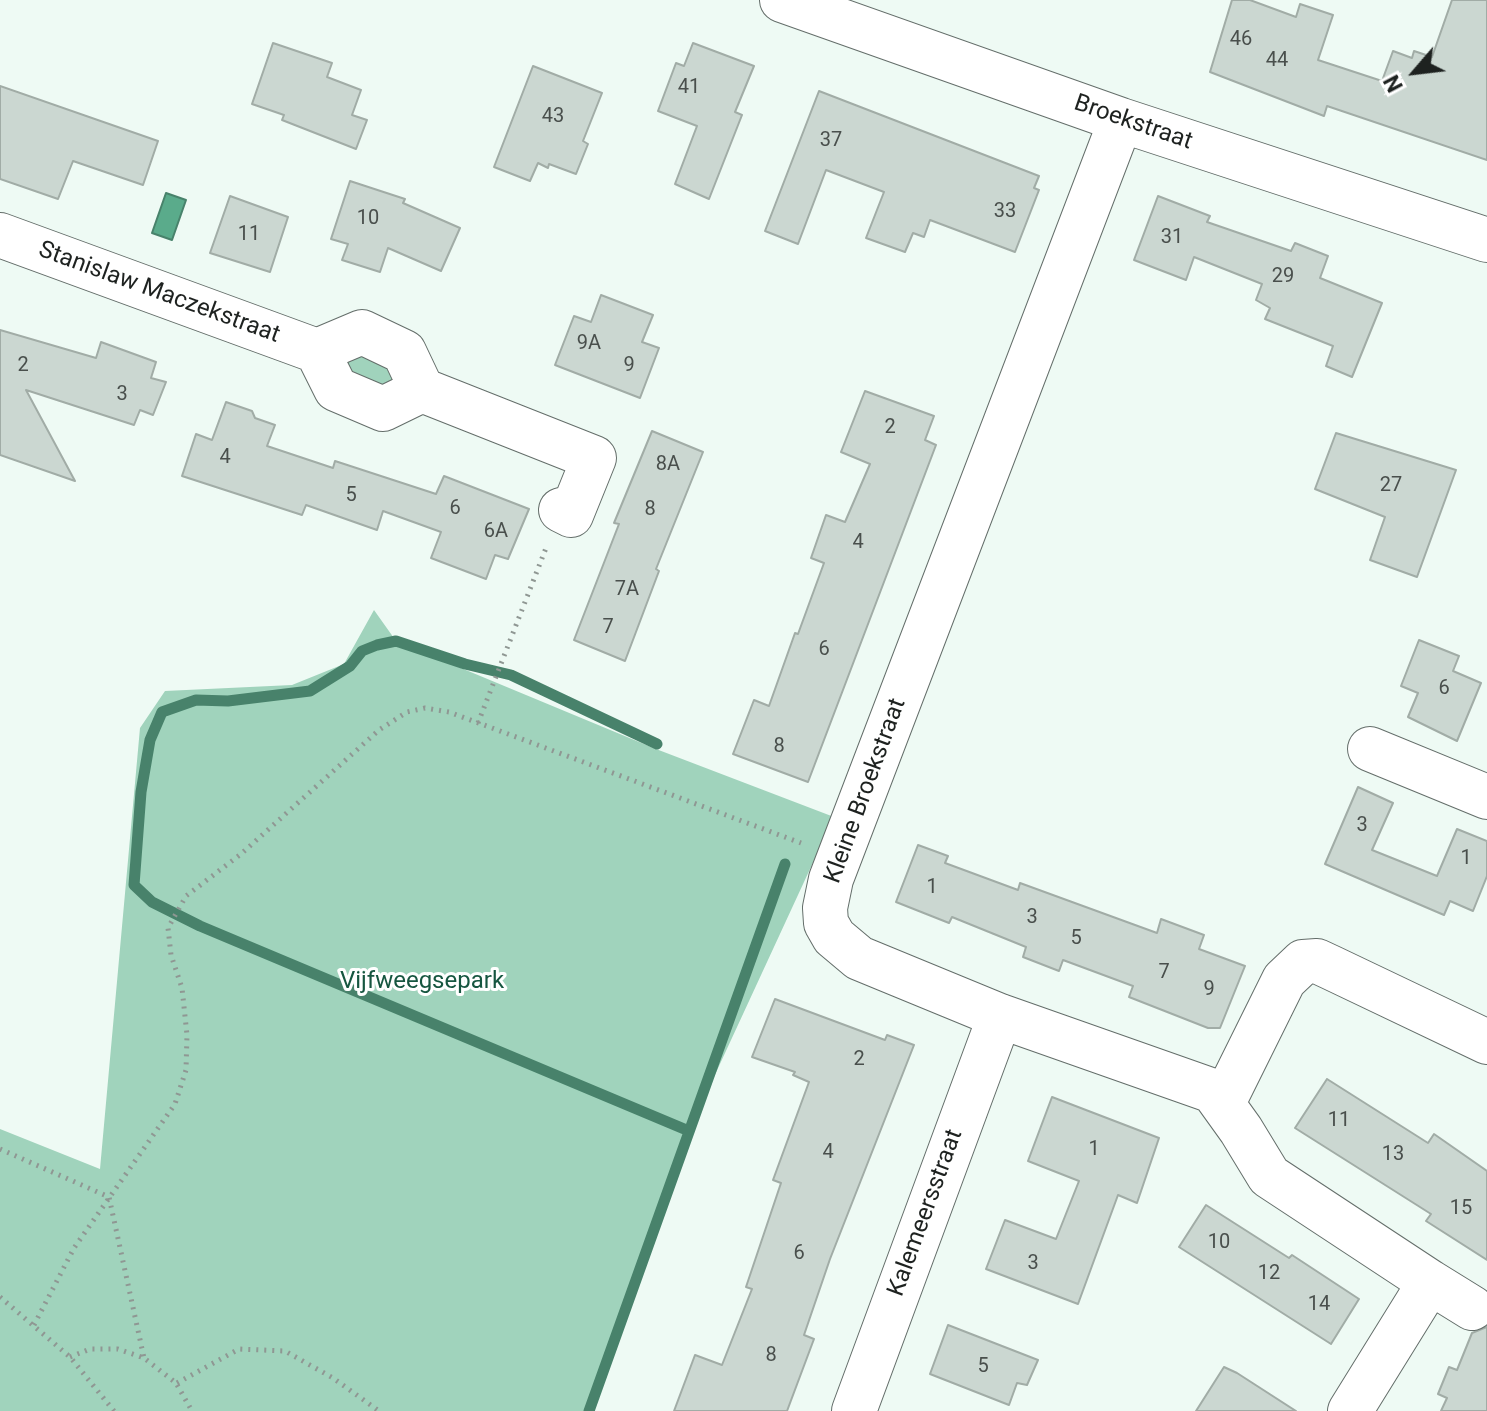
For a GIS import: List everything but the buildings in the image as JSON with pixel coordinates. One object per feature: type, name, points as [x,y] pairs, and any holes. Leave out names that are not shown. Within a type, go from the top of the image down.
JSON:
[{"type":"street","name":"Broekstraat","points":[[782,0],[1121,120],[1487,240]]},
{"type":"street","name":"Kleine Broekstraat","points":[[1121,120],[831,879],[825,908],[826,923],[834,937],[859,958],[1000,1016],[1213,1091],[1269,1176],[1472,1308]]},
{"type":"street","name":"Stanislaw Maczekstraat","points":[[0,235],[317,351]]},
{"type":"street","points":[[422,390],[383,409],[336,389],[317,351],[362,332],[404,352],[422,390],[594,458],[571,515],[561,510]]},
{"type":"street","points":[[1370,749],[1487,797]]},
{"type":"street","points":[[1223,1103],[1284,980],[1303,962],[1317,961],[1487,1042]]},
{"type":"street","name":"Kalemeersstraat","points":[[854,1411],[1000,1016]]},
{"type":"street","points":[[1350,1411],[1430,1282]]},
{"type":"path","points":[[478,723],[561,510]]},
{"type":"path","points":[[34,1325],[74,1248],[175,1104],[186,1070],[187,1035],[182,988],[171,955],[168,928],[186,896],[241,854],[379,730],[407,712],[425,708],[449,712],[840,857]]},
{"type":"path","points":[[0,1149],[109,1197]]},
{"type":"path","points":[[109,1197],[144,1358]]},
{"type":"path","points":[[0,1297],[70,1357],[114,1411]]},
{"type":"path","points":[[70,1357],[90,1349],[118,1349],[144,1358],[176,1383],[192,1411]]},
{"type":"path","points":[[177,1383],[239,1349],[285,1351],[333,1378],[379,1411]]},
{"type":"green space","points":[[360,351],[394,363],[394,387],[353,384],[345,364]]},
{"type":"green space","name":"Vijfweegsepark","points":[[374,610],[396,641],[656,749],[834,817],[689,1131],[589,1411],[0,1411],[0,1129],[100,1169],[140,728],[165,691],[292,685],[344,664]]},
{"type":"shaded area","points":[[166,193],[186,200],[172,240],[152,233]]},
{"type":"waterway","points":[[657,744],[511,675],[465,664],[396,641],[377,645],[362,651],[350,666],[310,691],[228,701],[196,700],[162,712],[150,740],[141,792],[134,885],[152,902],[200,926],[689,1131]]},
{"type":"waterway","points":[[589,1411],[785,864]]}]
